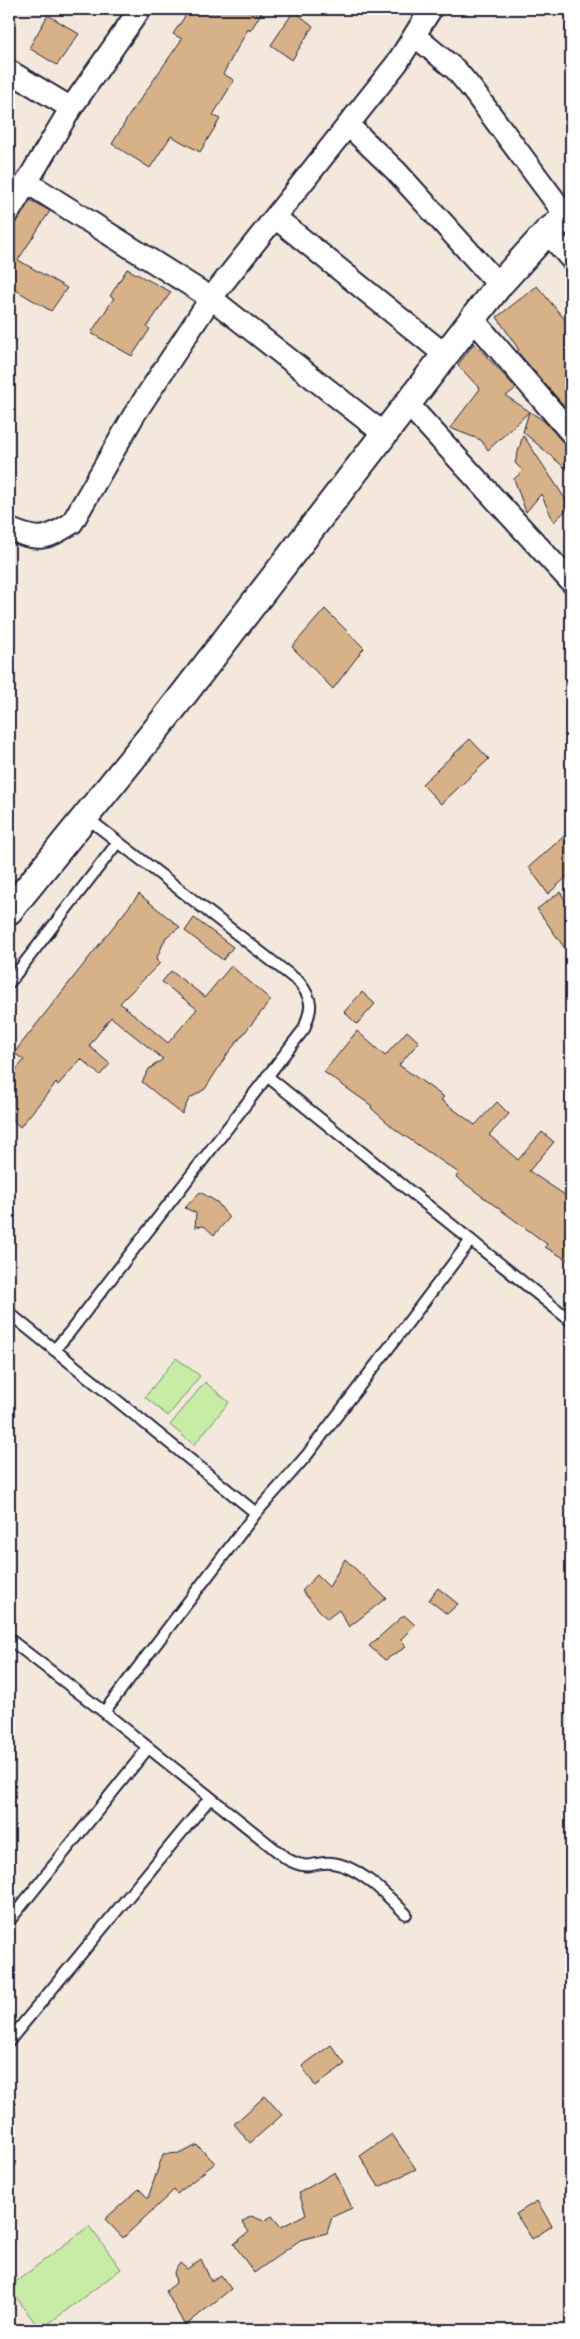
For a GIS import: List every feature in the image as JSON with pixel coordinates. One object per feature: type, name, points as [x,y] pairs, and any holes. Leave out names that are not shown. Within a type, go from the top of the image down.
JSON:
[{"type":"street","points":[[140,9],[71,108],[16,197],[211,298],[383,433]]},
{"type":"street","points":[[9,529],[34,539],[56,534],[72,523],[134,415],[211,298],[348,125],[415,36],[431,9]]},
{"type":"street","points":[[415,36],[456,70],[471,88],[562,221],[571,259]]},
{"type":"street","points":[[9,71],[71,108]]},
{"type":"street","points":[[348,125],[396,171],[499,285]]},
{"type":"street","points":[[276,218],[444,354]]},
{"type":"street","points":[[9,911],[167,716],[472,318],[499,285],[562,221]]},
{"type":"street","points":[[472,318],[571,433]]},
{"type":"street","points":[[406,402],[571,582]]},
{"type":"lane","points":[[54,1350],[70,1333],[304,1028],[312,1008],[309,994],[299,982],[86,816]]},
{"type":"lane","points":[[9,983],[118,842]]},
{"type":"lane","points":[[267,1076],[571,1321]]},
{"type":"lane","points":[[104,1712],[256,1513],[307,1456],[471,1240]]},
{"type":"lane","points":[[9,1313],[256,1513]]},
{"type":"lane","points":[[9,1639],[104,1712],[287,1859],[299,1865],[312,1867],[332,1863],[344,1867],[379,1888],[406,1914]]},
{"type":"lane","points":[[9,1921],[148,1748]]},
{"type":"lane","points":[[9,2041],[210,1798]]},
{"type":"green space","points":[[176,1358],[200,1376],[168,1416],[145,1397]]},
{"type":"green space","points":[[205,1382],[229,1402],[194,1445],[170,1425]]},
{"type":"green space","points":[[89,2226],[121,2269],[40,2330],[9,2287]]},
{"type":"building","points":[[190,9],[264,9],[250,31],[248,29],[223,74],[234,80],[213,115],[220,119],[200,152],[171,136],[150,168],[112,144],[130,114],[182,39],[173,34]]},
{"type":"building","points":[[294,11],[313,26],[292,60],[271,45]]},
{"type":"building","points":[[48,15],[79,34],[57,65],[29,48]]},
{"type":"building","points":[[30,200],[50,211],[18,260],[67,288],[51,311],[9,286],[9,231]]},
{"type":"building","points":[[127,269],[171,292],[147,327],[150,329],[132,356],[91,333],[114,298],[110,296]]},
{"type":"building","points":[[537,286],[571,327],[571,414],[517,351],[519,350],[497,317]]},
{"type":"building","points":[[474,343],[516,388],[506,396],[544,421],[562,441],[571,445],[571,473],[523,432],[529,412],[488,450],[481,440],[450,428],[480,389],[458,365]]},
{"type":"building","points":[[523,435],[570,506],[554,522],[541,494],[526,512],[514,479],[523,471],[515,463]]},
{"type":"building","points":[[325,609],[364,648],[333,689],[292,647]]},
{"type":"building","points":[[470,739],[489,759],[441,804],[422,784]]},
{"type":"building","points":[[571,830],[571,873],[548,894],[529,867]]},
{"type":"building","points":[[560,892],[571,908],[571,957],[537,909]]},
{"type":"building","points":[[139,894],[180,927],[166,937],[156,960],[160,963],[120,1003],[168,1043],[197,1009],[162,982],[171,971],[205,997],[231,966],[271,1000],[228,1053],[205,1089],[189,1099],[182,1114],[142,1082],[149,1069],[163,1059],[111,1017],[89,1046],[110,1064],[100,1075],[81,1059],[58,1085],[56,1083],[20,1127],[9,1117],[9,1079],[24,1060],[14,1053]]},
{"type":"building","points":[[194,918],[233,947],[223,960],[185,931]]},
{"type":"building","points":[[362,992],[375,1004],[357,1024],[344,1012]]},
{"type":"building","points":[[357,1031],[385,1056],[407,1031],[419,1042],[399,1065],[444,1097],[441,1100],[475,1125],[497,1102],[509,1114],[489,1135],[518,1160],[542,1132],[554,1142],[529,1171],[571,1199],[571,1262],[545,1247],[547,1244],[456,1177],[459,1173],[396,1130],[371,1108],[372,1106],[324,1072]]},
{"type":"building","points":[[200,1192],[217,1202],[229,1218],[214,1235],[204,1226],[195,1227],[196,1213],[185,1208]]},
{"type":"building","points":[[345,1559],[386,1598],[349,1627],[339,1610],[327,1619],[302,1591],[317,1575],[329,1587]]},
{"type":"building","points":[[438,1588],[458,1604],[447,1614],[429,1600]]},
{"type":"building","points":[[404,1615],[415,1625],[401,1639],[406,1647],[385,1660],[369,1646]]},
{"type":"building","points":[[331,2045],[345,2064],[315,2086],[302,2066]]},
{"type":"building","points":[[265,2096],[282,2115],[250,2143],[234,2124]]},
{"type":"building","points":[[392,2134],[416,2169],[379,2187],[360,2156]]},
{"type":"building","points":[[197,2145],[215,2163],[177,2194],[174,2190],[123,2238],[105,2219],[139,2189],[148,2198],[163,2154],[182,2153]]},
{"type":"building","points":[[335,2172],[352,2208],[332,2217],[327,2233],[300,2240],[254,2273],[234,2244],[249,2232],[242,2222],[251,2216],[264,2221],[272,2216],[281,2227],[306,2214],[299,2193]]},
{"type":"building","points":[[537,2201],[552,2226],[532,2239],[516,2214]]},
{"type":"building","points":[[201,2259],[211,2281],[221,2275],[231,2289],[185,2326],[166,2291],[176,2283],[174,2272],[180,2263],[187,2269]]}]
